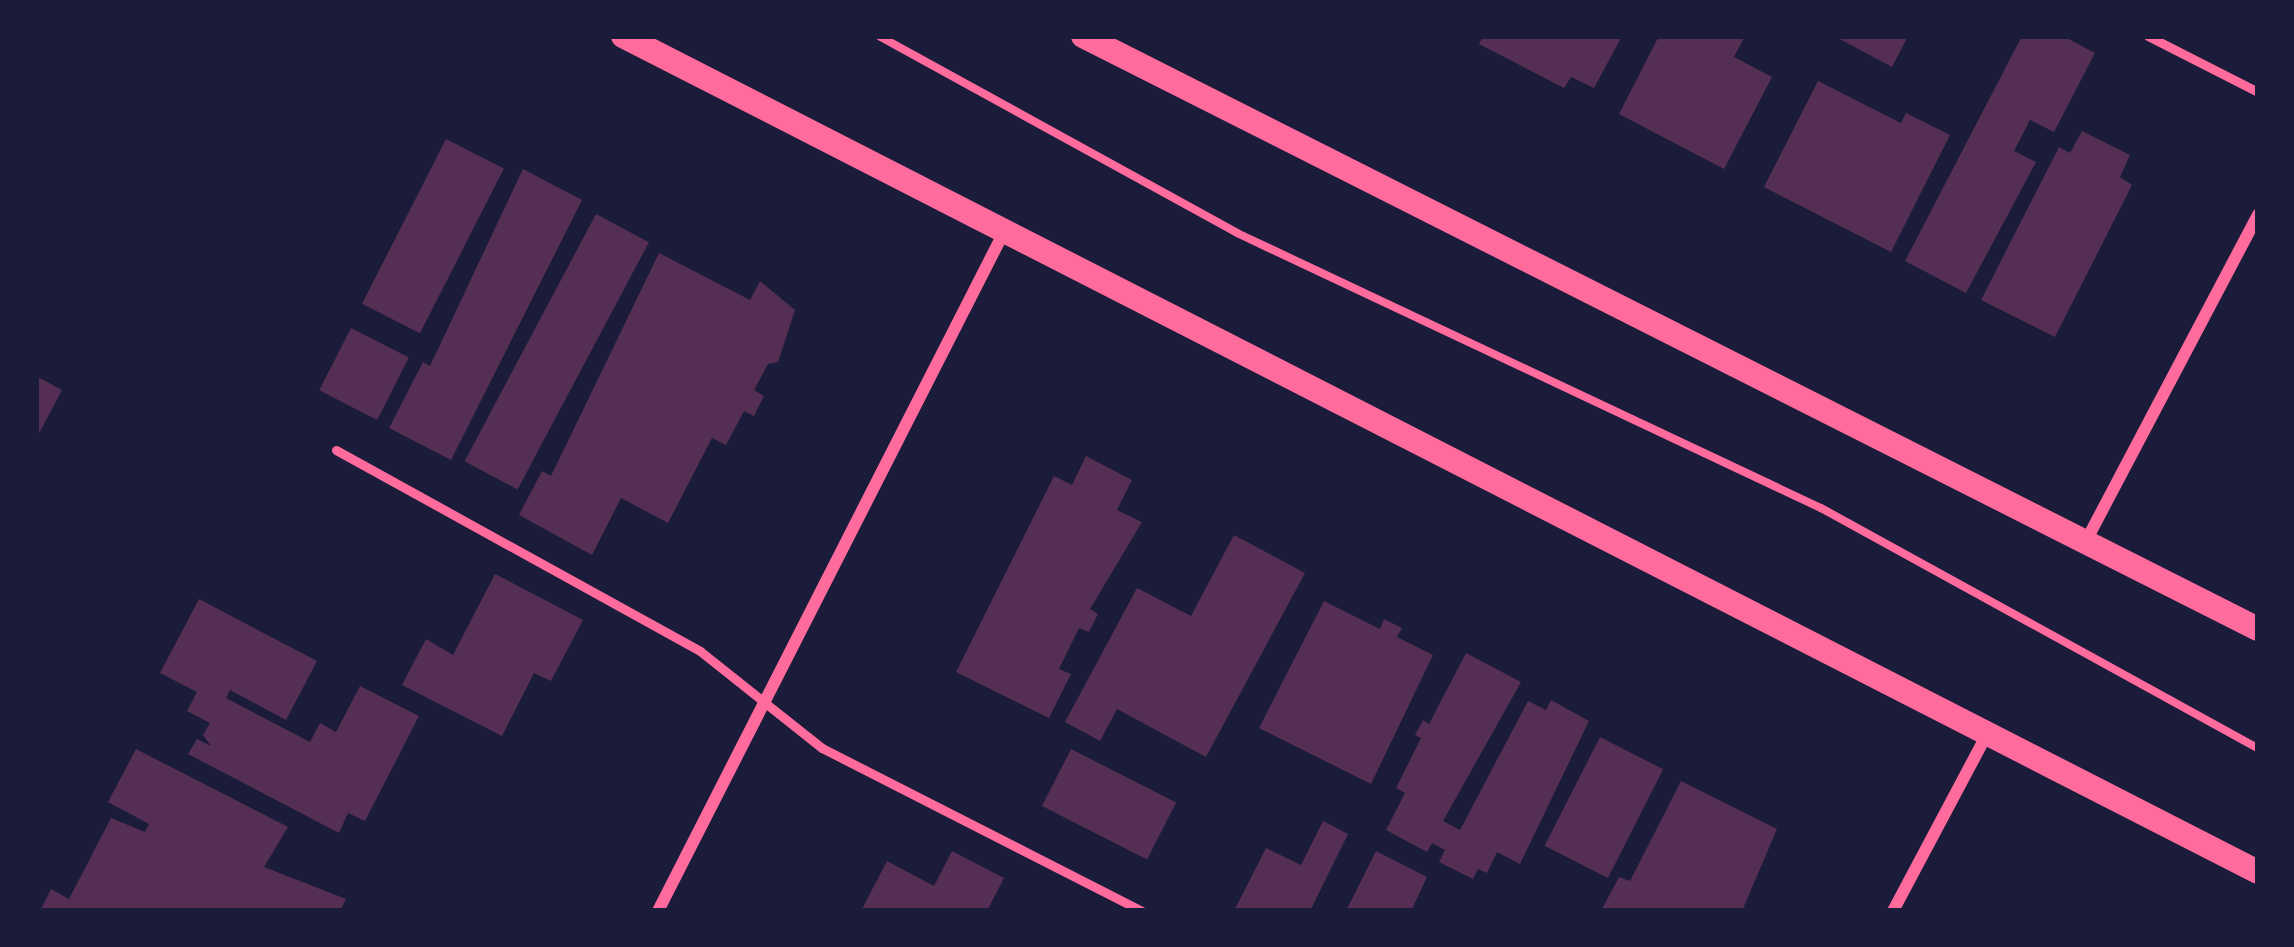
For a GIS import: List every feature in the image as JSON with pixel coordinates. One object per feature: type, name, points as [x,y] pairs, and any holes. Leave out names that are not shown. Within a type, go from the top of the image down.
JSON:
[{"type":"main road","points":[[623,36],[2258,872]]},
{"type":"main road","points":[[1083,36],[1121,45],[2258,629]]},
{"type":"street","points":[[2086,541],[2258,215]]},
{"type":"street","points":[[658,911],[1005,229]]},
{"type":"street","points":[[1893,911],[1988,733]]},
{"type":"lane","points":[[2149,36],[2258,92]]},
{"type":"lane","points":[[336,450],[700,651],[822,748],[1142,911]]},
{"type":"path","points":[[879,36],[1237,233],[1821,508],[2258,748]]},
{"type":"building","points":[[1483,36],[1622,36],[1594,88],[1571,77],[1564,88],[1479,44]]},
{"type":"building","points":[[1659,36],[1745,36],[1734,57],[1772,77],[1724,169],[1619,114]]},
{"type":"building","points":[[1834,36],[1908,36],[1892,67]]},
{"type":"building","points":[[2022,36],[2063,36],[2095,53],[2054,132],[2030,120],[2014,151],[2036,162],[1966,293],[1905,261]]},
{"type":"building","points":[[1818,81],[1901,123],[1906,113],[1950,135],[1891,252],[1764,187]]},
{"type":"building","points":[[2082,131],[2130,155],[2120,177],[2132,185],[2055,337],[1981,300],[2059,147],[2070,153]]},
{"type":"building","points":[[446,139],[504,169],[420,333],[362,304]]},
{"type":"building","points":[[523,169],[582,200],[451,460],[389,428],[423,362],[430,366]]},
{"type":"building","points":[[596,214],[649,242],[518,489],[465,461]]},
{"type":"building","points":[[659,253],[750,300],[760,281],[795,310],[778,362],[768,364],[754,390],[764,396],[754,416],[744,411],[726,445],[712,438],[668,523],[621,498],[592,555],[519,515],[542,471],[551,476]]},
{"type":"building","points":[[351,328],[409,358],[377,420],[319,390]]},
{"type":"building","points":[[36,376],[62,390],[36,439]]},
{"type":"building","points":[[1086,456],[1132,480],[1117,510],[1142,522],[1090,609],[1098,614],[1089,632],[1079,628],[1059,669],[1071,674],[1049,718],[956,672],[1054,476],[1072,485]]},
{"type":"building","points":[[1234,535],[1305,573],[1206,757],[1117,709],[1100,741],[1065,722],[1137,588],[1191,616]]},
{"type":"building","points":[[495,574],[583,620],[551,681],[534,673],[502,736],[402,685],[426,639],[453,655]]},
{"type":"building","points":[[199,599],[317,661],[286,720],[230,690],[226,698],[310,742],[320,723],[336,732],[360,686],[419,716],[365,821],[348,813],[339,833],[188,754],[197,739],[211,746],[203,735],[210,723],[187,711],[197,692],[160,673]]},
{"type":"building","points":[[1324,601],[1380,629],[1384,619],[1402,628],[1397,637],[1433,655],[1371,784],[1259,728]]},
{"type":"building","points":[[1466,653],[1521,682],[1443,821],[1460,830],[1528,701],[1546,710],[1551,700],[1589,721],[1520,864],[1497,852],[1487,873],[1478,869],[1473,879],[1439,862],[1445,850],[1432,843],[1427,852],[1386,830],[1405,793],[1396,788],[1421,738],[1415,735],[1423,720],[1429,724]]},
{"type":"building","points":[[1600,737],[1663,769],[1608,878],[1545,846]]},
{"type":"building","points":[[136,749],[288,827],[264,867],[346,899],[340,911],[40,911],[51,889],[69,899],[111,818],[145,832],[149,824],[108,802]]},
{"type":"building","points":[[1071,749],[1176,803],[1147,860],[1042,806]]},
{"type":"building","points":[[1681,781],[1777,829],[1742,911],[1601,911],[1619,877],[1630,881]]},
{"type":"building","points":[[1323,821],[1348,834],[1310,911],[1234,911],[1266,848],[1301,865]]},
{"type":"building","points":[[952,851],[1004,878],[987,911],[861,911],[887,861],[934,886]]},
{"type":"building","points":[[1376,851],[1427,877],[1411,911],[1346,911]]}]
